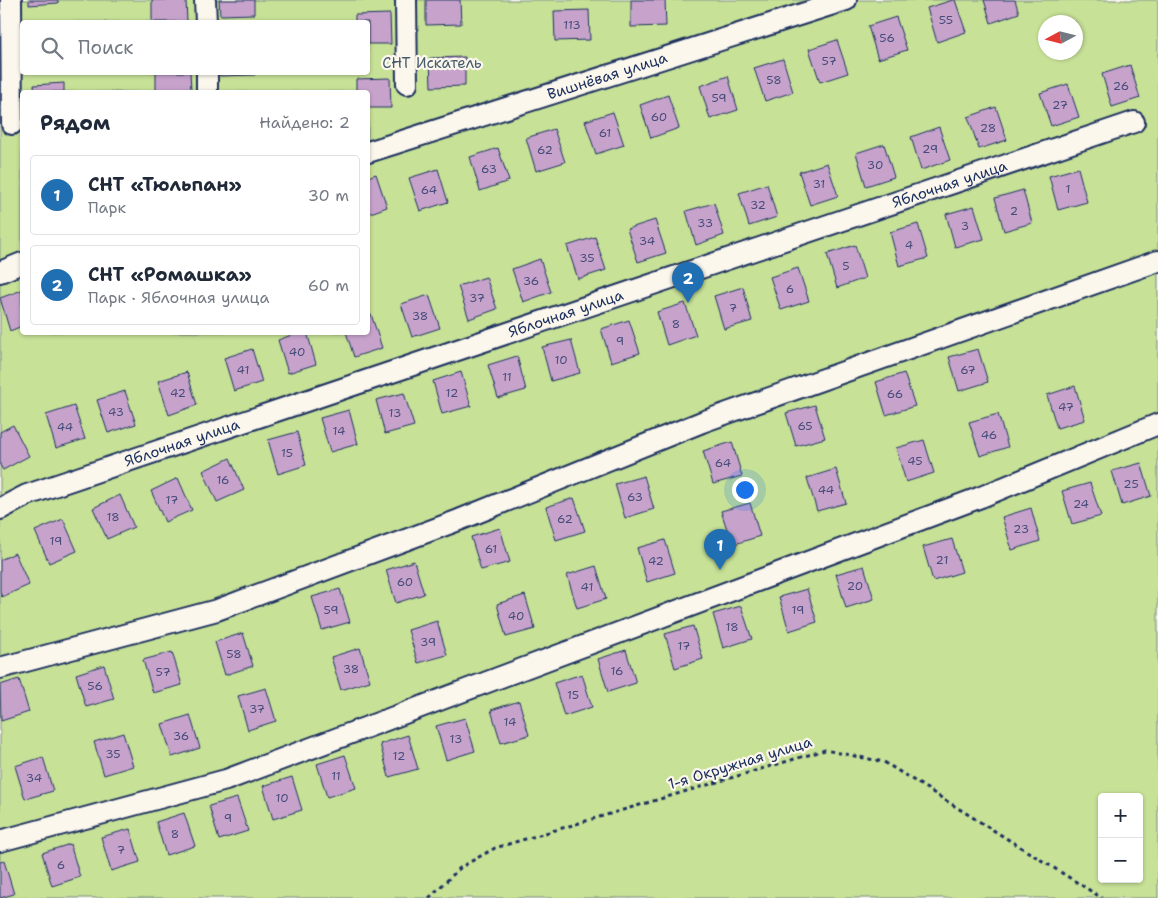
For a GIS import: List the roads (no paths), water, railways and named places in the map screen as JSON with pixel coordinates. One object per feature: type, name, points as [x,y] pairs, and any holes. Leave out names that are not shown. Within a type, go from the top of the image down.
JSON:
[{"type":"street","points":[[11,0],[12,124]]},
{"type":"street","points":[[205,0],[206,20]]},
{"type":"street","points":[[406,0],[407,84]]},
{"type":"street","name":"Вишнёвая улица","points":[[370,151],[846,0]]},
{"type":"street","points":[[207,75],[207,90]]},
{"type":"street","name":"Яблочная улица","points":[[0,509],[36,492],[1134,122]]},
{"type":"street","points":[[0,668],[217,610],[459,520],[702,422],[1158,261]]},
{"type":"street","points":[[0,272],[20,264]]},
{"type":"street","points":[[0,841],[226,780],[981,497],[1158,424]]},
{"type":"place","name":"СНТ «Ромашка»","points":[[688,303]]},
{"type":"place","name":"СНТ «Тюльпан»","points":[[720,570]]},
{"type":"park label","name":"СНТ Искатель","points":[[432,63]]}]
